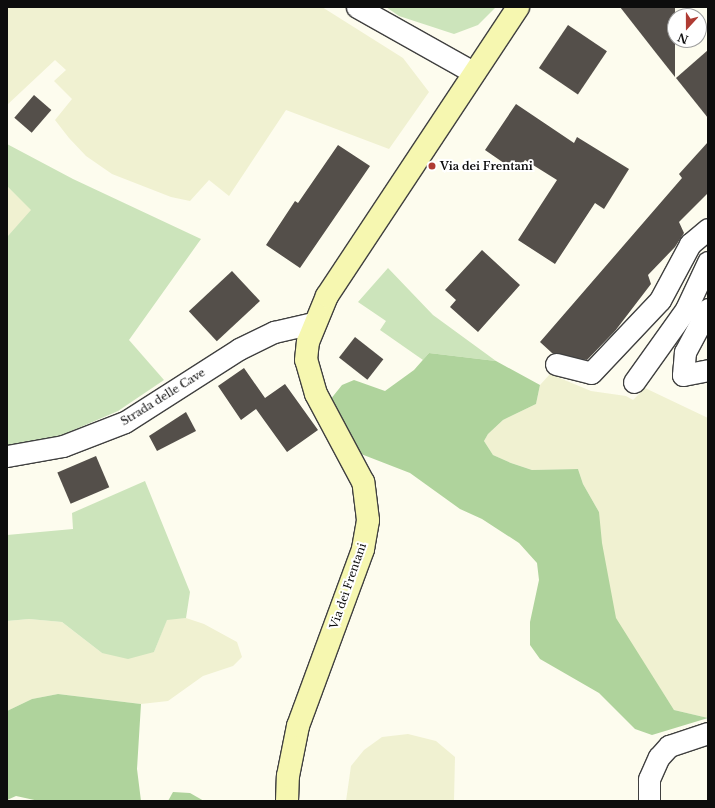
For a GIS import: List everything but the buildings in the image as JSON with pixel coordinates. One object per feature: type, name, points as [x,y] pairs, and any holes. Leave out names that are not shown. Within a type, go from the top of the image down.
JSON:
[{"type":"main road","name":"Via dei Frentani","points":[[287,801],[288,776],[298,726],[363,548],[368,520],[363,482],[316,394],[306,360],[313,323],[327,296],[473,72],[518,7]]},
{"type":"street","points":[[358,7],[473,72]]},
{"type":"street","points":[[556,364],[591,373],[660,300],[690,244],[708,229]]},
{"type":"street","points":[[634,382],[686,309],[708,262]]},
{"type":"street","points":[[708,309],[685,352],[683,375],[708,370]]},
{"type":"street","name":"Strada delle Cave","points":[[7,456],[63,446],[125,422],[239,349],[274,332],[313,323]]},
{"type":"street","points":[[649,801],[649,780],[659,757],[669,746],[708,733]]},
{"type":"green space","points":[[7,7],[322,7],[403,58],[429,92],[389,149],[286,110],[229,196],[209,180],[190,201],[171,197],[112,174],[86,156],[55,120],[72,99],[54,81],[66,70],[55,60],[7,105]]},
{"type":"green space","points":[[386,7],[496,7],[478,25],[454,34],[399,16]]},
{"type":"green space","points":[[7,144],[73,179],[201,239],[129,340],[164,380],[118,411],[62,435],[7,447],[7,237],[31,210],[7,186]]},
{"type":"green space","points":[[7,186],[32,210],[7,237]]},
{"type":"green space","points":[[388,268],[433,315],[496,361],[429,353],[423,360],[380,330],[386,321],[358,302]]},
{"type":"green space","points":[[429,353],[496,361],[540,385],[536,404],[503,420],[488,434],[484,441],[493,455],[532,470],[578,469],[583,484],[599,512],[602,543],[616,618],[674,710],[708,718],[652,735],[635,729],[599,693],[540,659],[530,645],[530,622],[539,580],[537,563],[519,543],[482,519],[460,509],[410,473],[361,454],[330,400],[342,385],[354,380],[385,391],[414,370]]},
{"type":"green space","points":[[550,374],[591,391],[626,396],[633,400],[645,388],[708,418],[708,718],[674,710],[575,556],[599,512],[583,484],[578,469],[532,470],[493,455],[484,441],[488,434],[503,420],[536,404],[540,385]]},
{"type":"green space","points":[[145,481],[190,592],[186,618],[167,620],[154,652],[128,659],[102,653],[62,622],[29,619],[7,621],[7,535],[73,529],[72,513]]},
{"type":"green space","points":[[186,618],[204,624],[237,642],[242,657],[233,666],[203,676],[168,701],[141,704],[58,694],[32,699],[7,711],[7,621],[29,619],[62,622],[102,653],[154,652],[167,619]]},
{"type":"green space","points":[[58,694],[141,704],[137,769],[141,801],[39,801],[16,796],[7,800],[7,711],[32,699]]},
{"type":"green space","points":[[408,734],[436,741],[455,757],[454,801],[346,801],[351,766],[364,750],[382,737]]},
{"type":"green space","points":[[173,792],[190,793],[204,801],[168,801]]},
{"type":"place","name":"Via dei Frentani","points":[[432,166]]}]
